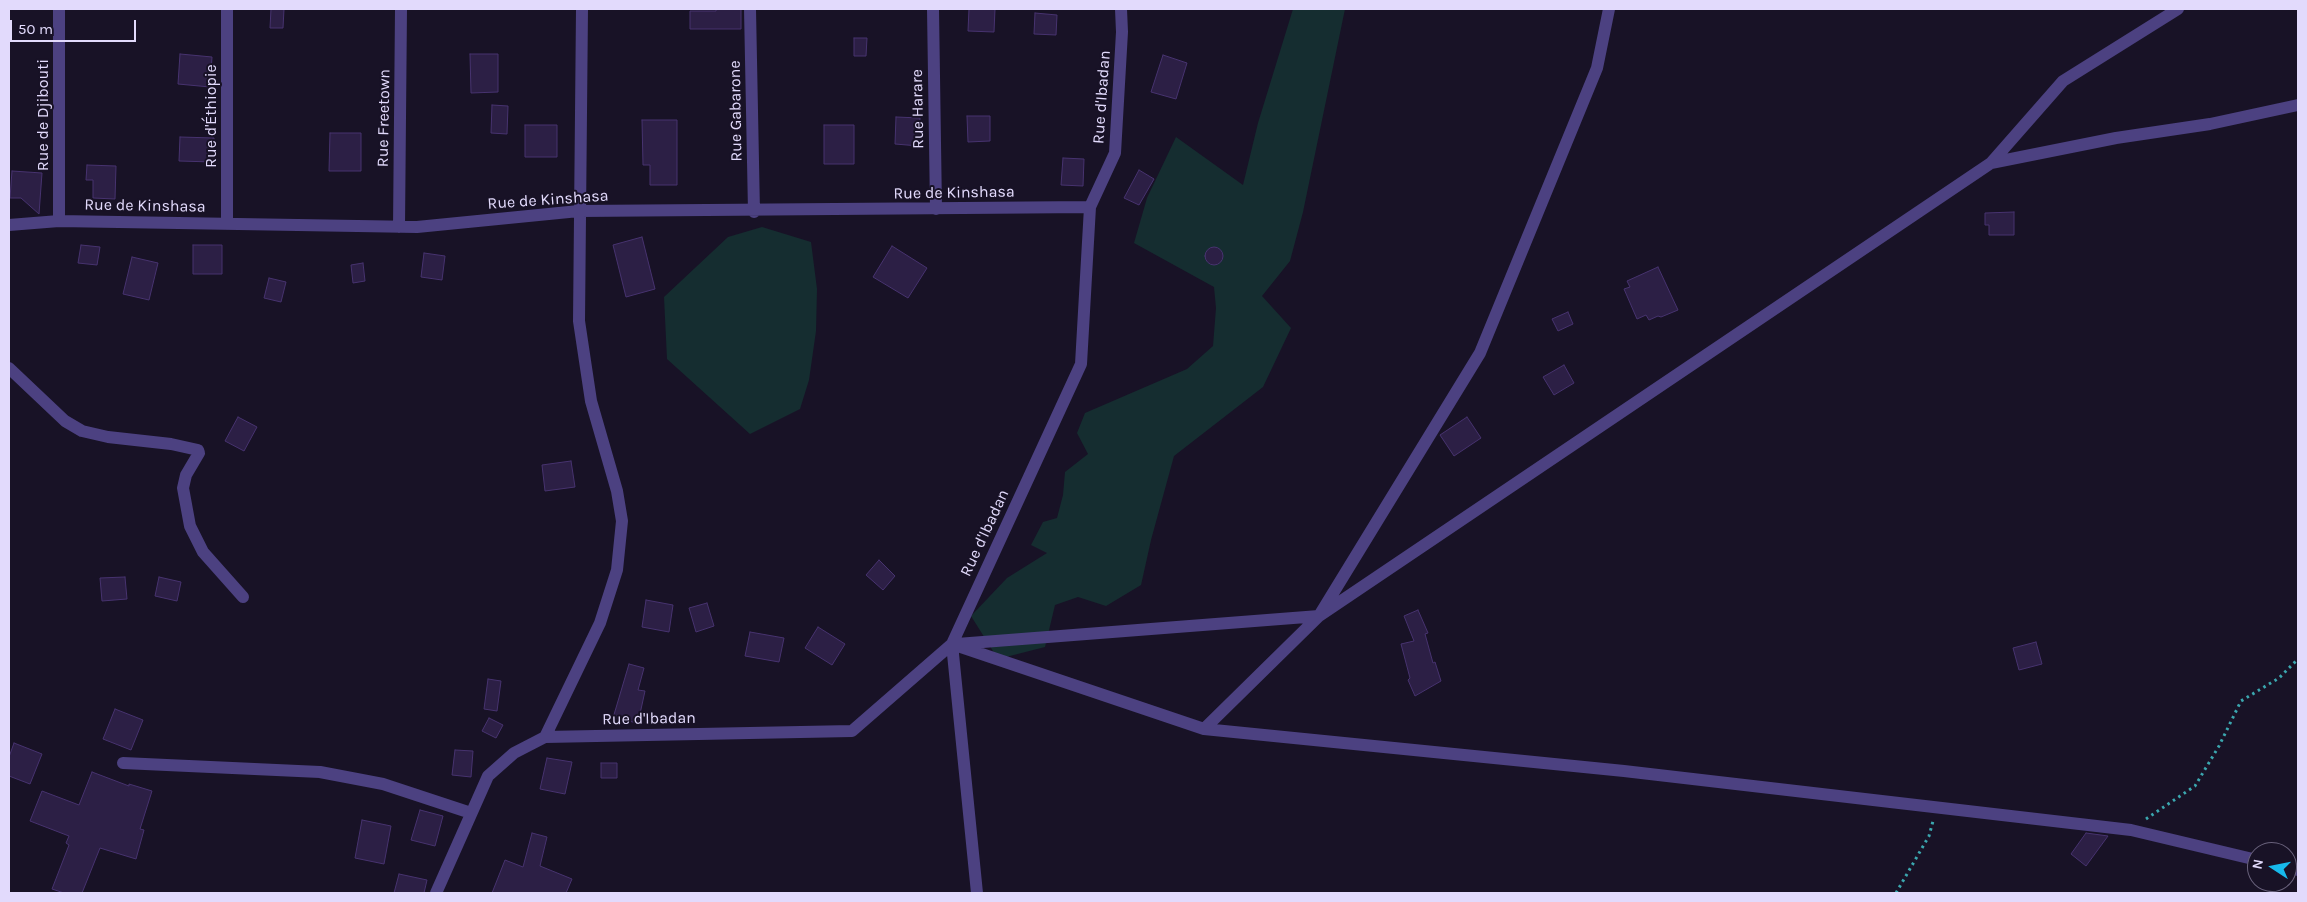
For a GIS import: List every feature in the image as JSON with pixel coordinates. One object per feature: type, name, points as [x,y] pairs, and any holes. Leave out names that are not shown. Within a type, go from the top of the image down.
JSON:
[{"type":"street","name":"Rue de Djibouti","points":[[59,9],[59,221]]},
{"type":"street","name":"Rue d'Éthiopie","points":[[227,9],[227,224]]},
{"type":"street","name":"Rue Freetown","points":[[399,227],[401,9]]},
{"type":"street","points":[[436,893],[488,776],[514,753],[545,737],[600,623],[617,570],[622,522],[617,490],[591,401],[579,321],[582,9]]},
{"type":"street","name":"Rue Gabarone","points":[[750,9],[754,212]]},
{"type":"street","name":"Rue Harare","points":[[933,9],[936,209]]},
{"type":"street","name":"Rue d'Ibadan","points":[[545,737],[852,731],[952,644],[1081,364],[1090,207],[1115,153],[1122,32],[1121,9]]},
{"type":"street","points":[[1319,616],[1480,353],[1597,68],[1610,9]]},
{"type":"street","points":[[1204,729],[1319,616],[1991,162],[2063,81],[2178,9]]},
{"type":"street","points":[[1991,162],[2116,138],[2210,124],[2298,105]]},
{"type":"street","name":"Rue de Kinshasa","points":[[9,225],[59,221],[417,227],[579,211],[754,212],[1090,207]]},
{"type":"street","points":[[9,368],[65,421],[82,431],[108,437],[171,444],[198,450],[199,454],[186,475],[182,488],[190,526],[203,552],[226,581],[243,597]]},
{"type":"street","points":[[952,644],[1319,616]]},
{"type":"street","points":[[952,644],[1204,729],[1624,771],[2131,830],[2247,858]]},
{"type":"street","points":[[952,644],[977,893]]},
{"type":"street","points":[[123,764],[320,772],[383,784],[471,813]]},
{"type":"path","points":[[2131,830],[2195,786],[2219,746],[2241,701],[2279,678],[2298,659]]},
{"type":"path","points":[[1896,893],[1928,836],[1937,807]]},
{"type":"green space","points":[[1293,9],[1345,9],[1303,212],[1290,261],[1262,296],[1291,328],[1263,387],[1174,456],[1141,585],[1106,606],[1078,597],[1055,605],[1045,647],[998,659],[971,616],[1007,578],[1047,553],[1031,545],[1043,522],[1057,518],[1063,495],[1065,472],[1088,454],[1077,433],[1085,413],[1187,369],[1213,346],[1216,308],[1214,287],[1134,243],[1147,198],[1176,137],[1243,185],[1258,123]]},
{"type":"green space","points":[[762,227],[811,242],[817,289],[816,331],[809,380],[800,409],[750,434],[667,359],[664,297],[728,237]]},
{"type":"building","points":[[271,9],[284,9],[283,28],[270,28]]},
{"type":"building","points":[[716,9],[741,9],[741,29],[690,29],[690,11],[716,11]]},
{"type":"building","points":[[969,9],[995,9],[994,32],[968,31]]},
{"type":"building","points":[[1035,13],[1057,15],[1056,35],[1034,34]]},
{"type":"building","points":[[854,38],[867,38],[866,56],[854,56]]},
{"type":"building","points":[[180,54],[212,57],[210,87],[178,84]]},
{"type":"building","points":[[470,54],[498,54],[498,92],[471,93]]},
{"type":"building","points":[[1163,55],[1187,63],[1176,99],[1151,92]]},
{"type":"building","points":[[492,105],[508,106],[507,134],[491,133]]},
{"type":"building","points":[[967,116],[990,116],[990,141],[968,142]]},
{"type":"building","points":[[896,117],[920,118],[919,146],[895,144]]},
{"type":"building","points":[[642,120],[677,120],[677,185],[650,185],[650,165],[643,165]]},
{"type":"building","points":[[525,125],[557,125],[557,157],[525,157]]},
{"type":"building","points":[[824,125],[854,125],[854,164],[824,164]]},
{"type":"building","points":[[330,133],[361,133],[361,171],[329,171]]},
{"type":"building","points":[[180,137],[214,138],[213,162],[179,161]]},
{"type":"building","points":[[1063,158],[1084,159],[1083,186],[1061,185]]},
{"type":"building","points":[[87,165],[116,166],[115,199],[93,198],[93,180],[86,180]]},
{"type":"building","points":[[1139,170],[1154,179],[1139,205],[1124,198]]},
{"type":"building","points":[[12,171],[42,173],[39,214],[21,198],[10,198]]},
{"type":"building","points":[[2014,212],[2014,235],[1989,235],[1989,225],[1985,225],[1985,213]]},
{"type":"building","points":[[642,237],[655,289],[626,297],[613,245]]},
{"type":"building","points":[[81,245],[100,247],[97,265],[78,263]]},
{"type":"building","points":[[193,245],[222,245],[222,274],[193,274]]},
{"type":"building","points":[[892,246],[927,268],[908,298],[873,277]]},
{"type":"building","points":[[1210,247],[1218,247],[1223,252],[1221,263],[1210,265],[1205,260],[1205,252]]},
{"type":"building","points":[[424,253],[445,256],[442,280],[421,277]]},
{"type":"building","points":[[132,257],[158,263],[149,300],[123,294]]},
{"type":"building","points":[[363,263],[365,281],[353,283],[351,265]]},
{"type":"building","points":[[1658,267],[1678,310],[1649,320],[1646,315],[1637,319],[1624,289],[1630,287],[1627,281]]},
{"type":"building","points":[[269,278],[286,282],[281,302],[264,298]]},
{"type":"building","points":[[1568,312],[1573,324],[1558,331],[1552,319]]},
{"type":"building","points":[[1564,365],[1574,383],[1554,395],[1543,377]]},
{"type":"building","points":[[238,417],[257,427],[244,451],[225,441]]},
{"type":"building","points":[[1467,417],[1481,438],[1454,456],[1440,435]]},
{"type":"building","points":[[571,461],[575,487],[545,491],[542,465]]},
{"type":"building","points":[[879,560],[895,576],[883,590],[866,575]]},
{"type":"building","points":[[125,577],[127,599],[102,601],[100,578]]},
{"type":"building","points":[[159,577],[181,582],[177,601],[155,596]]},
{"type":"building","points":[[646,600],[673,605],[669,632],[642,627]]},
{"type":"building","points":[[707,603],[714,626],[696,632],[689,608]]},
{"type":"building","points":[[1418,610],[1428,633],[1425,634],[1433,663],[1435,662],[1441,681],[1415,696],[1408,680],[1410,678],[1401,644],[1414,641],[1404,616]]},
{"type":"building","points":[[818,627],[845,644],[832,665],[805,648]]},
{"type":"building","points":[[750,632],[784,638],[779,662],[745,656]]},
{"type":"building","points":[[2036,642],[2042,664],[2019,670],[2013,648]]},
{"type":"building","points":[[629,664],[644,668],[638,690],[645,691],[638,723],[613,718]]},
{"type":"building","points":[[488,679],[501,681],[497,711],[484,709]]},
{"type":"building","points":[[115,709],[143,720],[131,750],[103,739]]},
{"type":"building","points":[[489,718],[503,725],[496,738],[482,731]]},
{"type":"building","points":[[14,743],[42,754],[30,784],[9,776],[9,757]]},
{"type":"building","points":[[455,750],[473,751],[471,777],[452,775]]},
{"type":"building","points":[[547,758],[572,762],[565,794],[540,789]]},
{"type":"building","points":[[601,763],[617,763],[617,778],[601,778]]},
{"type":"building","points":[[92,772],[129,786],[129,784],[152,791],[140,829],[144,830],[136,859],[100,848],[82,893],[64,893],[52,889],[69,845],[66,843],[69,836],[30,821],[42,791],[79,805]]},
{"type":"building","points":[[420,810],[443,816],[435,846],[411,840]]},
{"type":"building","points":[[362,820],[391,826],[384,864],[355,858]]},
{"type":"building","points":[[532,833],[547,837],[540,866],[572,879],[566,893],[492,893],[505,860],[523,867]]},
{"type":"building","points":[[2086,833],[2108,836],[2086,866],[2071,854]]},
{"type":"building","points":[[399,874],[427,880],[424,893],[394,893]]}]
